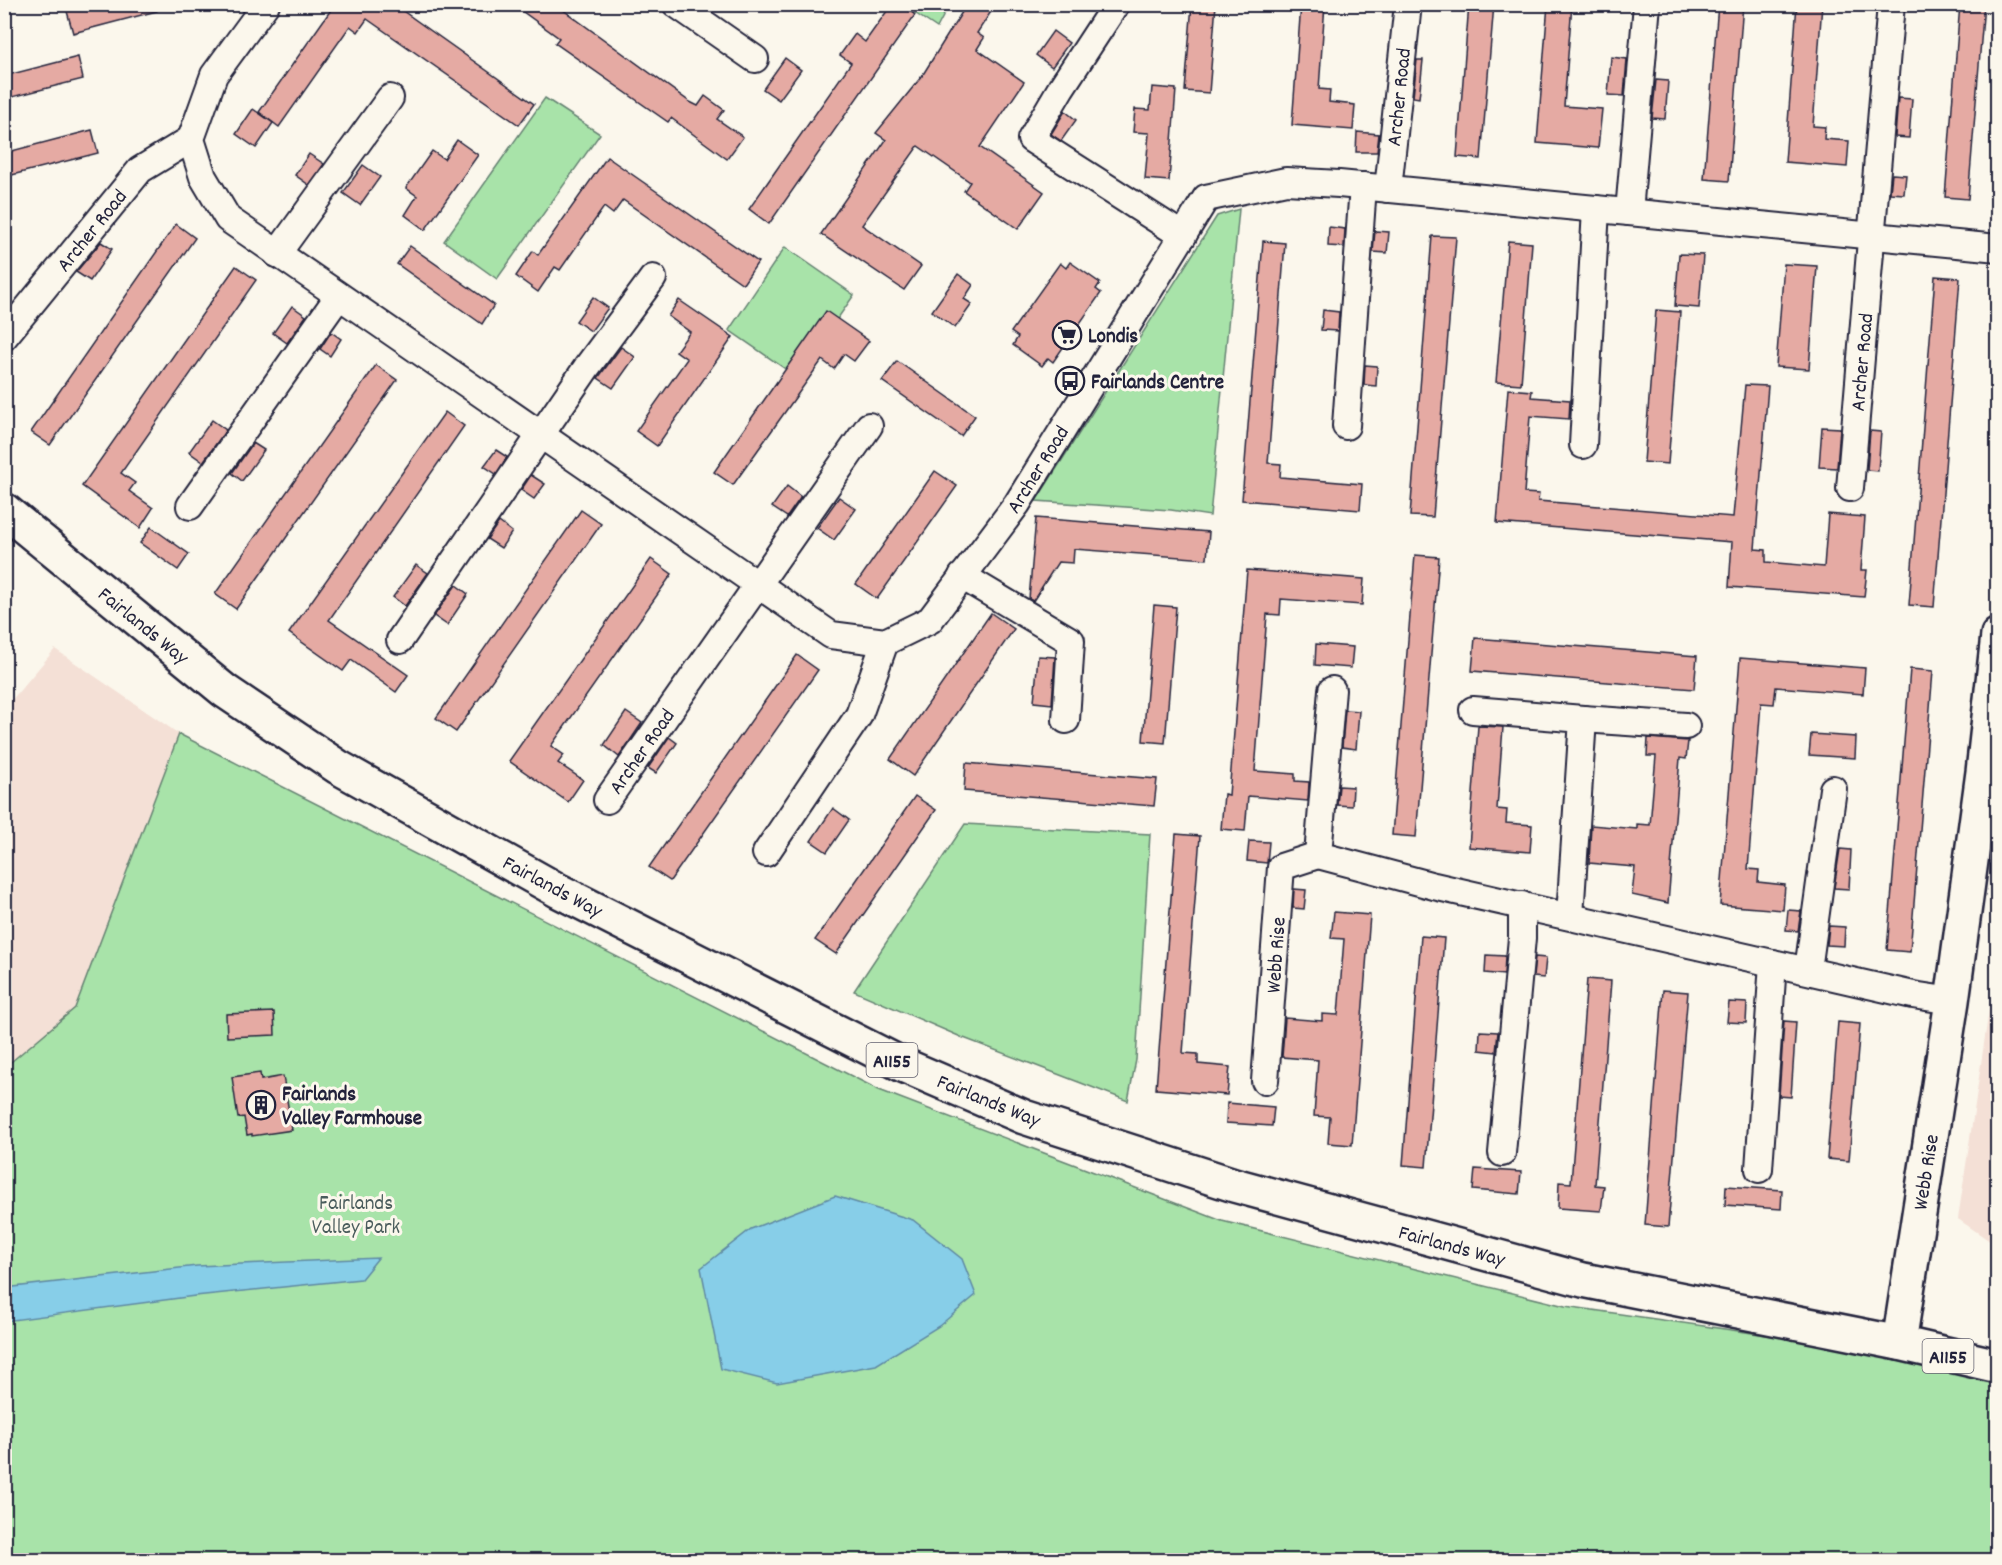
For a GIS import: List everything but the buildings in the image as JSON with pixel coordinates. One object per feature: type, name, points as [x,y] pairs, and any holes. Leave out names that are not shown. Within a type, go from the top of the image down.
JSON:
[{"type":"main road","name":"Fairlands Way","points":[[4,510],[225,691],[338,767],[560,891],[903,1065],[1024,1117],[1234,1185],[1583,1280],[1899,1343],[1998,1366]]},
{"type":"main road","name":"Webb Rise","points":[[1899,1343],[1990,773],[1998,635]]},
{"type":"street","points":[[266,4],[214,75],[190,139],[203,177],[228,219],[831,635],[885,642],[859,715],[766,853]]},
{"type":"street","points":[[676,4],[755,59]]},
{"type":"street","points":[[1116,4],[1060,88],[1031,139],[1183,236]]},
{"type":"street","name":"Archer Road","points":[[1388,189],[1407,4]]},
{"type":"street","points":[[1629,212],[1647,4]]},
{"type":"street","name":"Archer Road","points":[[1850,488],[1891,4]]},
{"type":"street","points":[[277,254],[390,98]]},
{"type":"street","name":"Archer Road","points":[[4,337],[140,170],[190,139]]},
{"type":"street","name":"Archer Road","points":[[885,642],[930,620],[1017,504],[1206,198],[1286,181],[1363,186],[1998,248]]},
{"type":"street","points":[[1346,426],[1363,186]]},
{"type":"street","points":[[1583,445],[1596,209]]},
{"type":"street","points":[[400,640],[587,367],[653,278]]},
{"type":"street","points":[[190,506],[338,297]]},
{"type":"street","name":"Archer Road","points":[[607,800],[756,583],[869,426]]},
{"type":"street","points":[[962,576],[1071,641],[1066,720]]},
{"type":"street","points":[[1332,690],[1318,855],[1434,886],[1913,995],[1952,1001]]},
{"type":"street","points":[[1473,710],[1686,726]]},
{"type":"street","points":[[1570,916],[1583,719]]},
{"type":"street","points":[[1808,970],[1833,789]]},
{"type":"street","name":"Webb Rise","points":[[1265,1081],[1281,867],[1318,855]]},
{"type":"street","points":[[1502,1153],[1522,938],[1522,905]]},
{"type":"street","points":[[1760,1168],[1773,963]]},
{"type":"shaded area","points":[[55,649],[179,734],[75,1008],[5,1067],[5,708]]},
{"type":"shaded area","points":[[1997,956],[1997,1246],[1958,1219]]},
{"type":"green space","points":[[903,5],[949,5],[937,28]]},
{"type":"green space","points":[[545,98],[600,134],[497,279],[444,241]]},
{"type":"green space","points":[[1239,209],[1210,516],[1171,510],[1036,501],[1217,216]]},
{"type":"green space","points":[[785,247],[854,295],[797,377],[729,330]]},
{"type":"green space","name":"Fairlands Valley Park","points":[[179,734],[879,1090],[1222,1221],[1565,1306],[1884,1352],[1997,1382],[1997,1560],[5,1560],[5,1067],[75,1008]]},
{"type":"green space","points":[[965,824],[1150,834],[1136,1060],[1128,1101],[961,1037],[854,991]]},
{"type":"water","points":[[835,1196],[913,1220],[962,1259],[976,1295],[939,1326],[876,1365],[777,1383],[721,1369],[701,1268],[751,1229]]},
{"type":"water","points":[[378,1258],[361,1279],[195,1296],[5,1321],[5,1288],[197,1266]]},
{"type":"place","name":"Londis","points":[[1067,335]]},
{"type":"place","name":"Fairlands Centre","points":[[1070,381]]},
{"type":"place","name":"Fairlands Valley Farmhouse","points":[[261,1105]]}]
